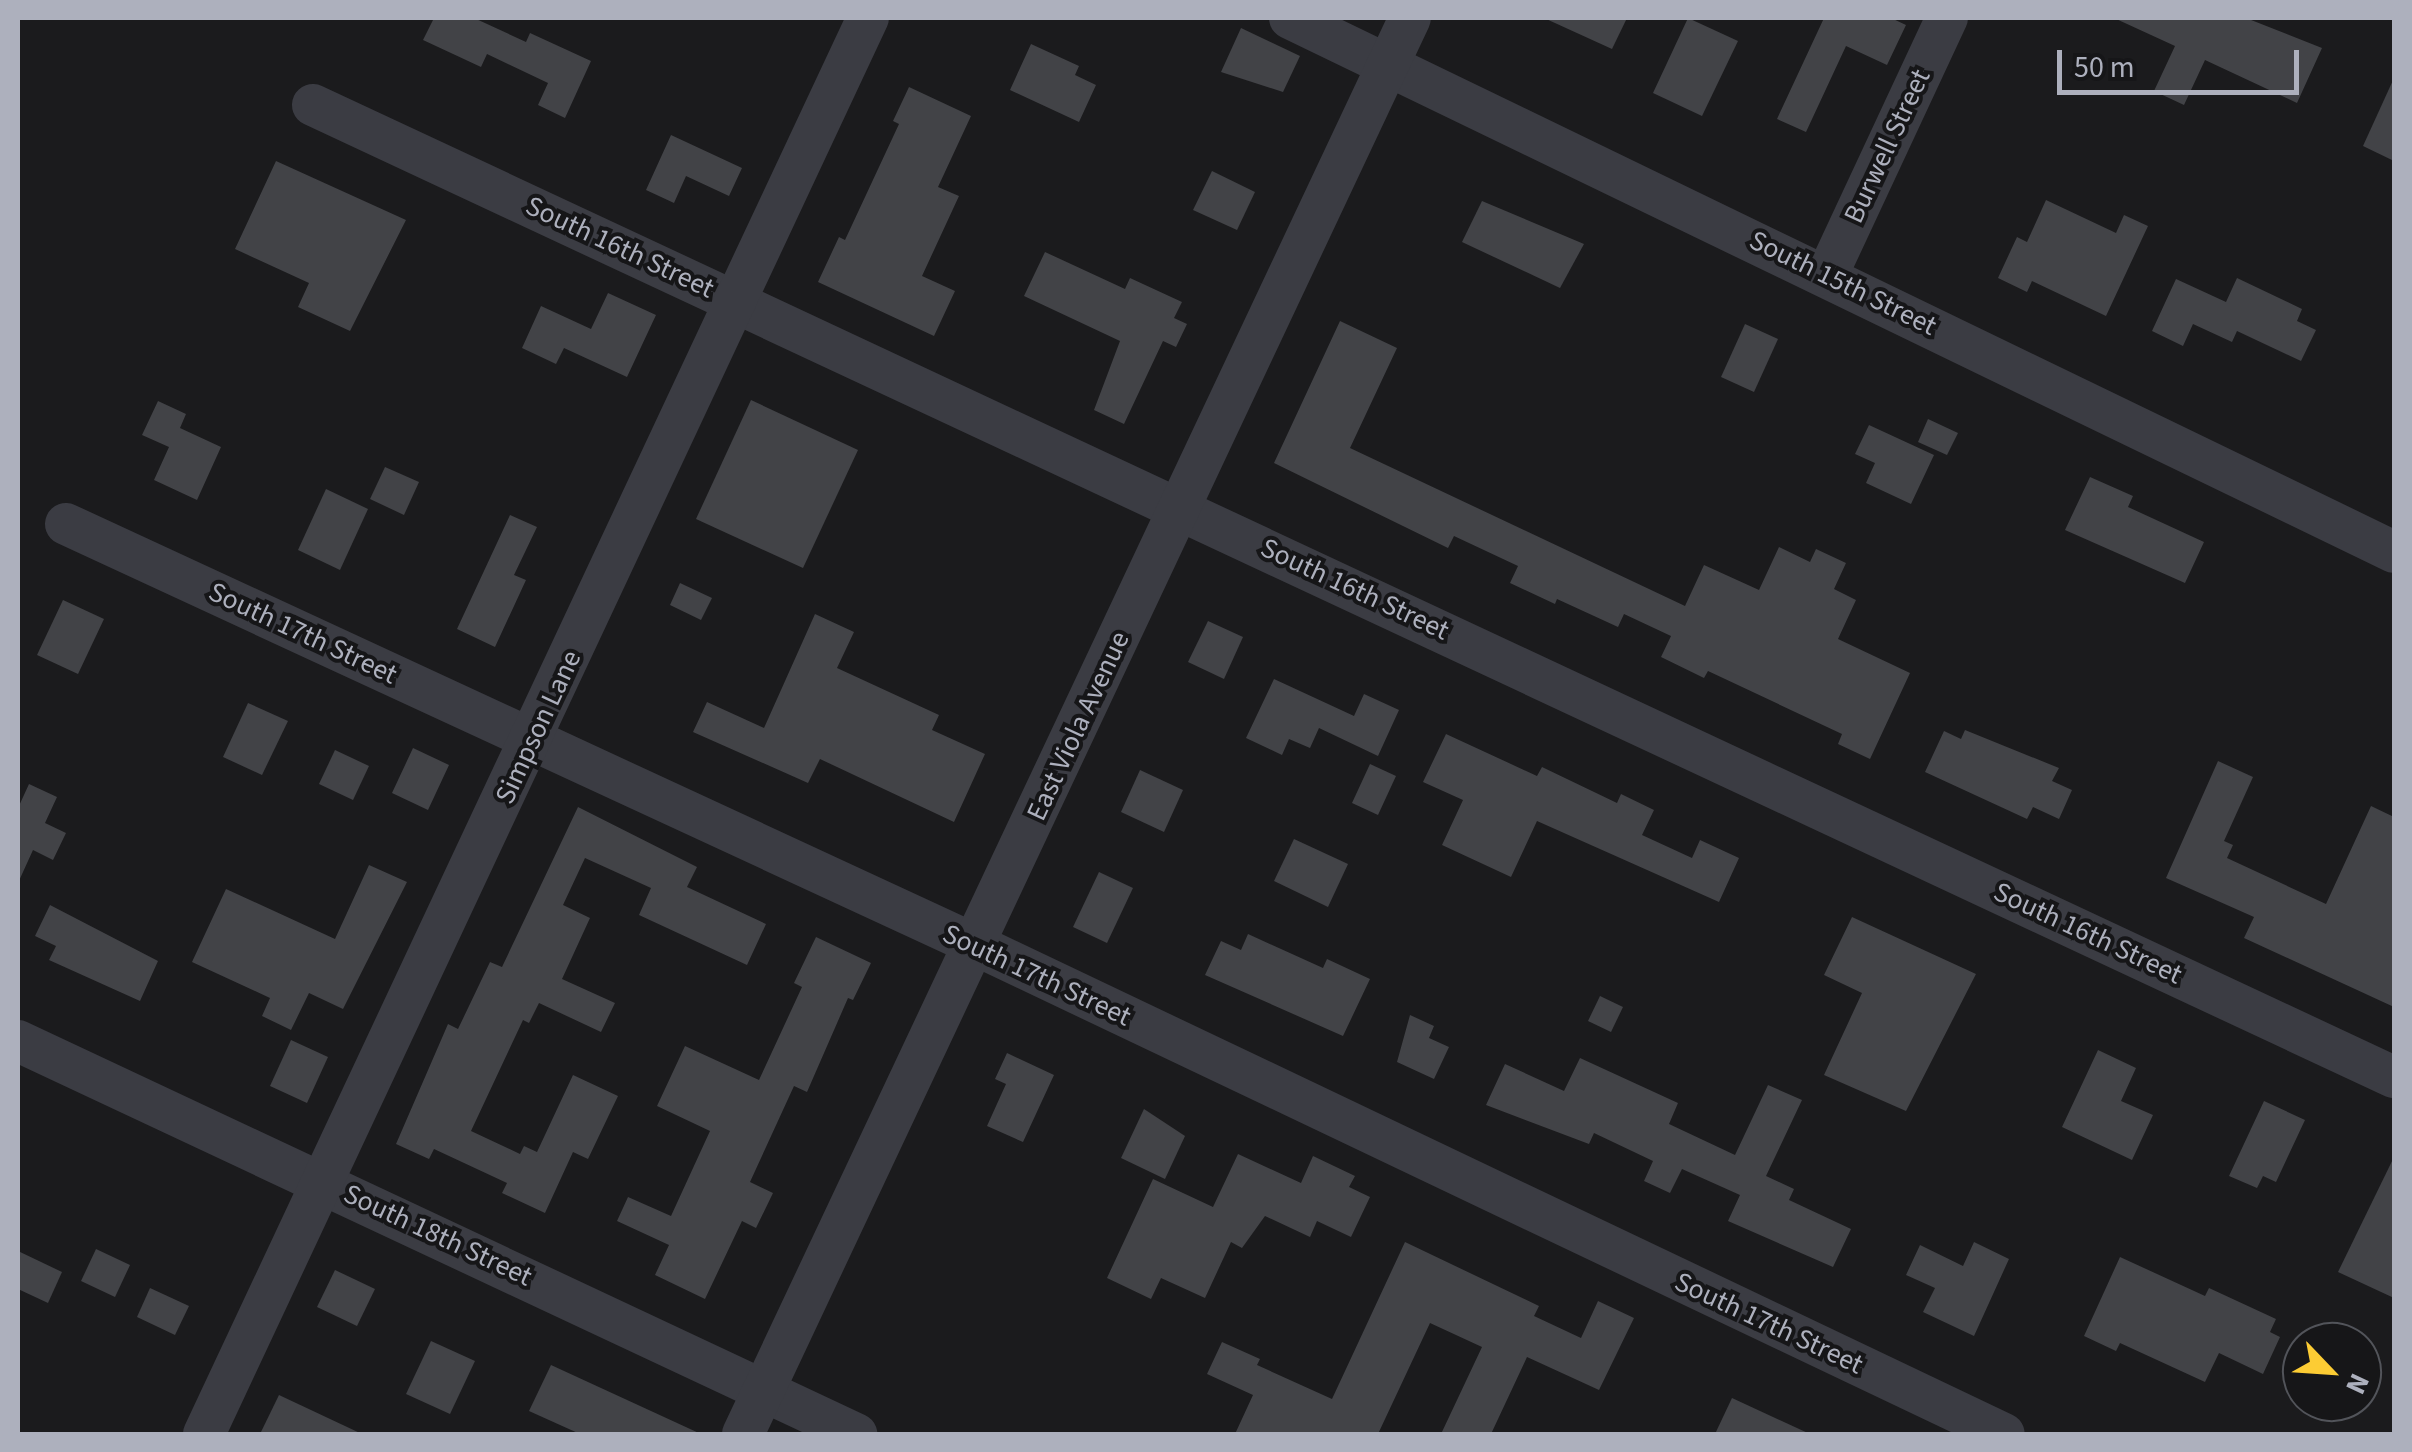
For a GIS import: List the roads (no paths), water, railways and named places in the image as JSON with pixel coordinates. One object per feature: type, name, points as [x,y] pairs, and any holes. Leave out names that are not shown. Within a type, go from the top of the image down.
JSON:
[{"type":"street","name":"Simpson Lane","points":[[204,1434],[868,18]]},
{"type":"street","name":"South 15th Street","points":[[1290,18],[2394,552]]},
{"type":"street","name":"East Viola Avenue","points":[[743,1434],[1410,18]]},
{"type":"street","name":"Burwell Street","points":[[1827,275],[1947,18]]},
{"type":"street","name":"South 16th Street","points":[[313,105],[2394,1077]]},
{"type":"street","name":"South 17th Street","points":[[66,524],[976,945],[2004,1434]]},
{"type":"street","name":"South 18th Street","points":[[18,1041],[324,1181],[856,1434]]}]
